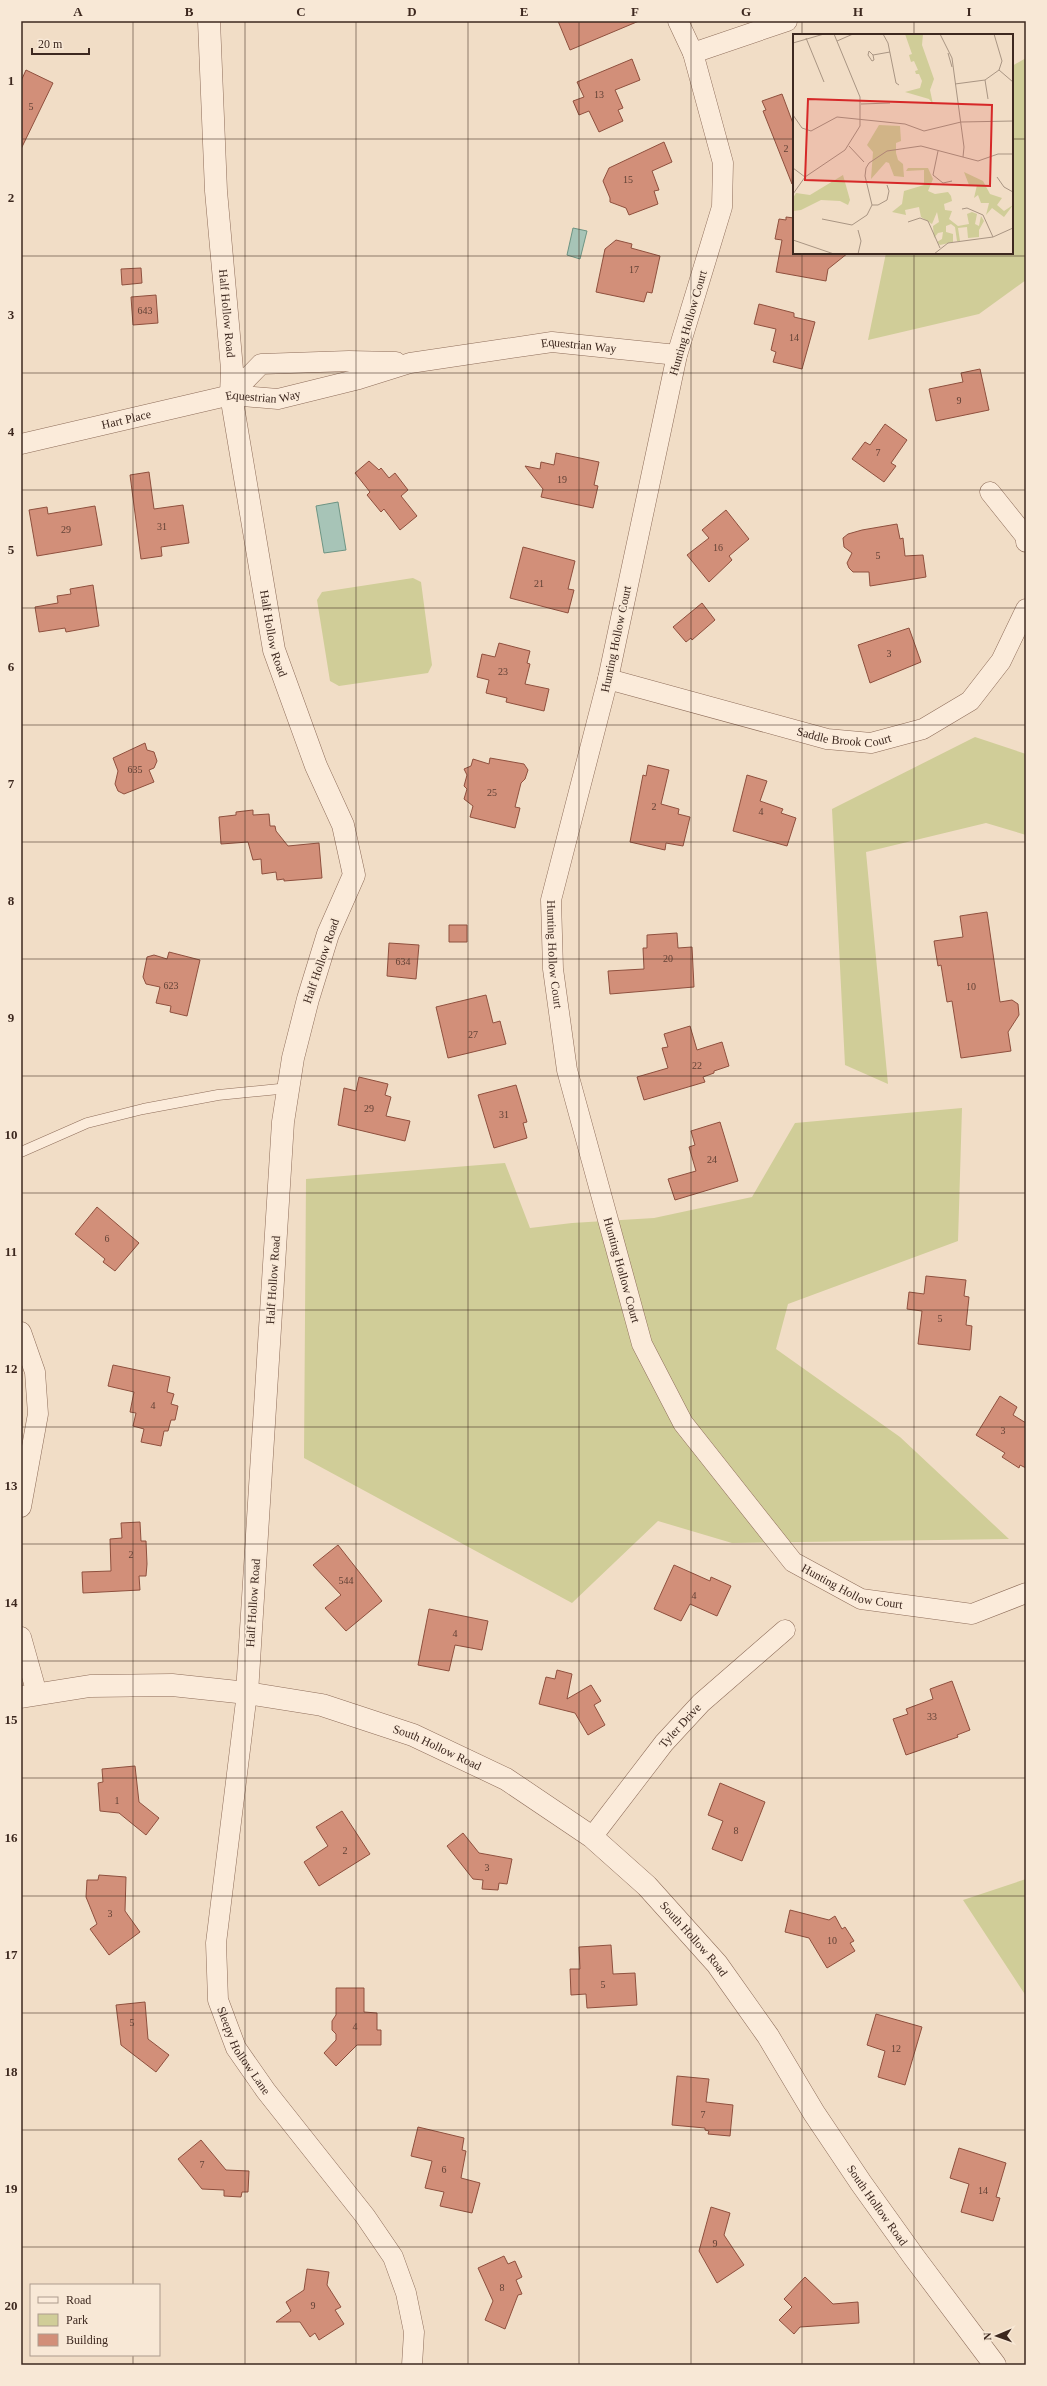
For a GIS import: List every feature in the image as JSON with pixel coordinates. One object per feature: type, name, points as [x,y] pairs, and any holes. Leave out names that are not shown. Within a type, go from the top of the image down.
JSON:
[{"type":"street","name":"Half Hollow Road","points":[[209,21],[216,191],[232,369],[231,395],[274,650],[316,766],[343,825],[354,875],[328,934],[308,999],[293,1058],[282,1138],[247,1693]]},
{"type":"street","name":"Hunting Hollow Court","points":[[678,21],[693,53],[723,163],[722,207],[677,355],[608,678],[551,900],[553,969],[567,1070],[642,1344],[683,1424],[793,1562],[861,1599],[972,1614],[1026,1593]]},
{"type":"street","points":[[693,53],[787,21]]},
{"type":"street","name":"Equestrian Way","points":[[231,395],[278,399],[359,379],[410,363],[552,342],[677,355]]},
{"type":"street","name":"Equestrian Way","points":[[231,395],[261,364],[349,361],[410,363]]},
{"type":"street","name":"Hart Place","points":[[21,444],[231,395]]},
{"type":"street","points":[[990,492],[1026,538],[1026,542]]},
{"type":"street","name":"Saddle Brook Court","points":[[608,678],[827,739],[871,743],[923,729],[970,701],[1000,661],[1026,609]]},
{"type":"street","points":[[21,1332],[35,1372],[38,1414],[21,1507]]},
{"type":"street","name":"Tyler Drive","points":[[592,1837],[664,1743],[701,1703],[785,1630]]},
{"type":"street","points":[[21,1637],[29,1696],[90,1686],[172,1685],[247,1693]]},
{"type":"street","name":"South Hollow Road","points":[[247,1693],[322,1705],[413,1735],[506,1779],[592,1837],[647,1886],[717,1964],[768,2036],[814,2113],[861,2182],[914,2257],[995,2365]]},
{"type":"street","name":"Sleepy Hollow Lane","points":[[247,1693],[216,1943],[218,2000],[236,2048],[266,2092],[365,2216],[393,2257],[406,2294],[414,2332],[412,2365]]},
{"type":"lane","points":[[21,1152],[87,1123],[136,1111],[218,1095],[289,1088]]},
{"type":"green space","points":[[1026,58],[1026,280],[979,314],[868,340],[886,254],[1013,254],[1013,65]]},
{"type":"green space","points":[[413,578],[421,582],[432,665],[428,673],[339,686],[330,681],[317,600],[322,592]]},
{"type":"green space","points":[[975,737],[1026,754],[1026,835],[986,823],[866,852],[888,1084],[845,1065],[832,809]]},
{"type":"green space","points":[[962,1108],[958,1241],[788,1304],[776,1349],[900,1437],[1009,1539],[732,1543],[658,1521],[572,1603],[304,1458],[306,1179],[505,1163],[530,1228],[572,1223],[654,1218],[752,1197],[795,1123]]},
{"type":"green space","points":[[1026,1879],[1026,1996],[963,1900]]},
{"type":"shaded area","points":[[573,228],[587,231],[580,259],[567,255]]},
{"type":"shaded area","points":[[338,502],[346,550],[324,553],[316,506]]},
{"type":"building","points":[[558,21],[639,21],[570,50]]},
{"type":"building","points":[[632,59],[640,80],[615,90],[623,108],[618,110],[623,121],[599,132],[589,111],[579,115],[573,101],[584,97],[577,82]]},
{"type":"building","points":[[26,70],[53,83],[21,149],[21,81]]},
{"type":"building","points":[[782,94],[793,123],[792,184],[763,111],[766,110],[762,101]]},
{"type":"building","points":[[664,142],[672,162],[652,171],[659,190],[654,191],[658,204],[629,215],[626,208],[610,202],[610,198],[603,181],[609,168]]},
{"type":"building","points":[[786,217],[793,218],[793,254],[847,254],[828,269],[826,281],[776,272],[782,240],[775,239],[779,219],[786,220]]},
{"type":"building","points":[[616,240],[632,244],[631,248],[660,256],[652,293],[647,292],[644,302],[596,292],[605,249]]},
{"type":"building","points":[[141,268],[142,283],[122,285],[121,269]]},
{"type":"building","points":[[156,295],[158,323],[133,325],[131,297]]},
{"type":"building","points":[[759,304],[794,313],[794,317],[815,322],[802,369],[773,362],[776,352],[771,350],[776,329],[754,324]]},
{"type":"building","points":[[980,369],[989,410],[936,421],[929,389],[963,382],[961,373]]},
{"type":"building","points":[[885,424],[907,440],[891,463],[896,466],[884,482],[852,459],[865,442],[870,445]]},
{"type":"building","points":[[556,453],[599,462],[594,485],[598,486],[593,508],[541,497],[543,489],[525,466],[540,469],[541,462],[554,465]]},
{"type":"building","points":[[369,461],[379,470],[381,468],[389,478],[395,473],[408,490],[401,496],[417,516],[400,530],[384,509],[381,512],[367,495],[370,492],[355,473]]},
{"type":"building","points":[[149,472],[154,509],[183,505],[189,543],[161,547],[162,556],[141,559],[130,475]]},
{"type":"building","points":[[95,506],[102,545],[37,556],[29,510],[47,507],[48,514]]},
{"type":"building","points":[[726,510],[749,539],[729,556],[732,560],[709,582],[687,555],[709,538],[702,530]]},
{"type":"building","points":[[897,524],[900,539],[903,538],[905,556],[923,555],[926,577],[870,586],[869,572],[853,572],[849,568],[847,563],[852,553],[844,547],[843,538],[848,534],[862,530]]},
{"type":"building","points":[[523,547],[575,561],[568,589],[574,590],[568,613],[510,598]]},
{"type":"building","points":[[93,585],[99,626],[66,632],[65,628],[39,632],[35,607],[58,603],[57,596],[71,594],[70,589]]},
{"type":"building","points":[[702,603],[715,620],[692,640],[691,638],[686,642],[673,627]]},
{"type":"building","points":[[909,628],[921,662],[870,683],[858,645]]},
{"type":"building","points":[[499,643],[530,651],[527,663],[530,664],[525,684],[549,689],[544,711],[506,702],[507,698],[486,693],[489,680],[477,677],[482,654],[495,657]]},
{"type":"building","points":[[145,743],[147,750],[154,752],[157,761],[154,768],[149,770],[154,782],[124,794],[118,791],[115,784],[118,771],[113,758]]},
{"type":"building","points":[[490,758],[524,764],[528,770],[525,779],[521,783],[515,807],[520,808],[515,828],[470,817],[473,806],[464,799],[467,789],[464,786],[467,775],[464,769],[471,766],[473,759],[489,764]]},
{"type":"building","points":[[648,765],[669,770],[661,804],[679,809],[678,814],[690,817],[683,846],[666,843],[665,850],[630,842],[643,775],[646,776]]},
{"type":"building","points":[[747,775],[767,781],[760,801],[783,809],[781,813],[796,818],[787,846],[733,831]]},
{"type":"building","points":[[253,810],[253,815],[269,814],[270,826],[275,826],[276,831],[288,846],[319,843],[322,878],[284,881],[284,879],[277,880],[276,872],[262,874],[261,859],[253,860],[248,842],[221,844],[219,817],[236,815],[236,812]]},
{"type":"building","points":[[987,912],[1000,1002],[1012,1000],[1018,1004],[1019,1015],[1008,1032],[1011,1051],[961,1058],[952,1001],[947,1002],[941,965],[938,966],[934,941],[963,937],[960,916]]},
{"type":"building","points":[[449,925],[467,925],[467,942],[449,942]]},
{"type":"building","points":[[677,933],[678,948],[692,947],[694,987],[610,994],[608,971],[644,969],[643,948],[647,948],[647,935]]},
{"type":"building","points":[[389,943],[419,945],[416,979],[387,976]]},
{"type":"building","points":[[169,952],[200,960],[187,1016],[170,1012],[171,1006],[156,1003],[160,987],[146,984],[143,977],[147,957],[154,955],[167,959]]},
{"type":"building","points":[[486,995],[493,1023],[500,1021],[506,1044],[448,1058],[436,1007]]},
{"type":"building","points":[[690,1026],[697,1050],[722,1042],[729,1066],[714,1071],[714,1073],[703,1077],[705,1082],[644,1100],[637,1077],[668,1068],[662,1048],[668,1047],[664,1034]]},
{"type":"building","points":[[359,1077],[388,1084],[385,1095],[391,1097],[386,1116],[410,1121],[405,1141],[338,1125],[344,1088],[356,1091]]},
{"type":"building","points":[[516,1085],[527,1122],[523,1123],[527,1138],[494,1148],[478,1095]]},
{"type":"building","points":[[720,1122],[738,1181],[675,1200],[668,1179],[696,1171],[689,1147],[695,1145],[691,1131]]},
{"type":"building","points":[[97,1207],[139,1243],[115,1271],[103,1262],[105,1259],[75,1234]]},
{"type":"building","points":[[926,1276],[966,1280],[964,1296],[969,1297],[966,1325],[972,1326],[970,1350],[918,1344],[922,1311],[907,1309],[909,1292],[924,1294]]},
{"type":"building","points":[[113,1365],[170,1377],[167,1392],[174,1394],[171,1404],[178,1406],[175,1420],[171,1420],[168,1431],[164,1431],[161,1446],[141,1442],[144,1429],[133,1426],[136,1413],[130,1412],[134,1392],[108,1386]]},
{"type":"building","points":[[1000,1396],[1017,1407],[1013,1415],[1026,1423],[1026,1468],[1020,1465],[1019,1468],[1002,1457],[1005,1453],[976,1435]]},
{"type":"building","points":[[140,1522],[141,1541],[146,1541],[147,1564],[146,1576],[139,1576],[140,1590],[83,1593],[82,1572],[111,1571],[110,1539],[122,1538],[121,1523]]},
{"type":"building","points":[[338,1545],[382,1601],[346,1631],[325,1608],[341,1595],[313,1565]]},
{"type":"building","points":[[674,1565],[710,1581],[711,1577],[731,1586],[717,1616],[690,1604],[681,1621],[654,1609]]},
{"type":"building","points":[[429,1609],[488,1621],[482,1650],[455,1645],[449,1671],[418,1665]]},
{"type":"building","points":[[557,1670],[572,1674],[567,1699],[591,1685],[601,1701],[594,1705],[605,1725],[588,1735],[575,1713],[539,1704],[546,1677],[555,1679]]},
{"type":"building","points":[[952,1681],[970,1730],[957,1735],[958,1737],[906,1755],[893,1719],[908,1714],[906,1709],[933,1699],[930,1689]]},
{"type":"building","points":[[135,1766],[139,1802],[159,1818],[146,1835],[119,1813],[100,1811],[98,1783],[103,1782],[102,1769]]},
{"type":"building","points":[[720,1783],[765,1802],[742,1861],[712,1849],[723,1821],[708,1815]]},
{"type":"building","points":[[342,1811],[370,1854],[319,1886],[304,1862],[328,1846],[316,1827]]},
{"type":"building","points":[[463,1833],[479,1853],[512,1859],[507,1884],[499,1883],[498,1890],[482,1889],[483,1880],[473,1879],[447,1846]]},
{"type":"building","points":[[99,1875],[126,1877],[125,1911],[140,1932],[109,1955],[90,1929],[97,1924],[86,1897],[87,1880],[98,1880]]},
{"type":"building","points":[[790,1910],[829,1920],[835,1916],[842,1929],[845,1927],[854,1941],[850,1943],[855,1951],[827,1968],[809,1938],[785,1932]]},
{"type":"building","points":[[611,1945],[613,1974],[635,1973],[637,2005],[587,2008],[586,1994],[571,1995],[570,1969],[580,1969],[579,1947]]},
{"type":"building","points":[[336,1988],[364,1988],[364,2012],[377,2013],[377,2030],[381,2030],[381,2045],[357,2045],[336,2066],[324,2053],[336,2040],[336,2034],[332,2030],[332,2021],[336,2015]]},
{"type":"building","points":[[145,2002],[148,2039],[169,2055],[156,2072],[121,2045],[116,2005]]},
{"type":"building","points":[[876,2014],[922,2027],[905,2085],[878,2077],[885,2051],[867,2045]]},
{"type":"building","points":[[677,2076],[709,2079],[706,2102],[733,2105],[730,2136],[708,2134],[709,2131],[705,2130],[705,2128],[672,2125]]},
{"type":"building","points":[[418,2127],[464,2138],[462,2150],[466,2151],[461,2178],[480,2183],[472,2213],[440,2206],[444,2192],[425,2188],[432,2161],[411,2156]]},
{"type":"building","points":[[201,2140],[226,2170],[249,2171],[248,2192],[242,2192],[241,2197],[224,2196],[224,2190],[202,2189],[178,2159]]},
{"type":"building","points":[[959,2148],[1006,2163],[996,2197],[1000,2198],[993,2221],[961,2212],[969,2184],[950,2178]]},
{"type":"building","points":[[711,2207],[730,2213],[724,2235],[744,2265],[717,2283],[699,2251]]},
{"type":"building","points":[[504,2256],[508,2264],[515,2261],[522,2277],[516,2280],[522,2294],[518,2295],[505,2329],[485,2320],[493,2301],[478,2268]]},
{"type":"building","points":[[307,2269],[329,2272],[327,2285],[341,2307],[335,2310],[344,2324],[319,2340],[315,2333],[310,2337],[300,2322],[276,2322],[291,2311],[286,2302],[304,2290]]},
{"type":"building","points":[[805,2277],[833,2304],[858,2302],[859,2323],[800,2327],[794,2334],[779,2320],[792,2307],[784,2299]]}]
